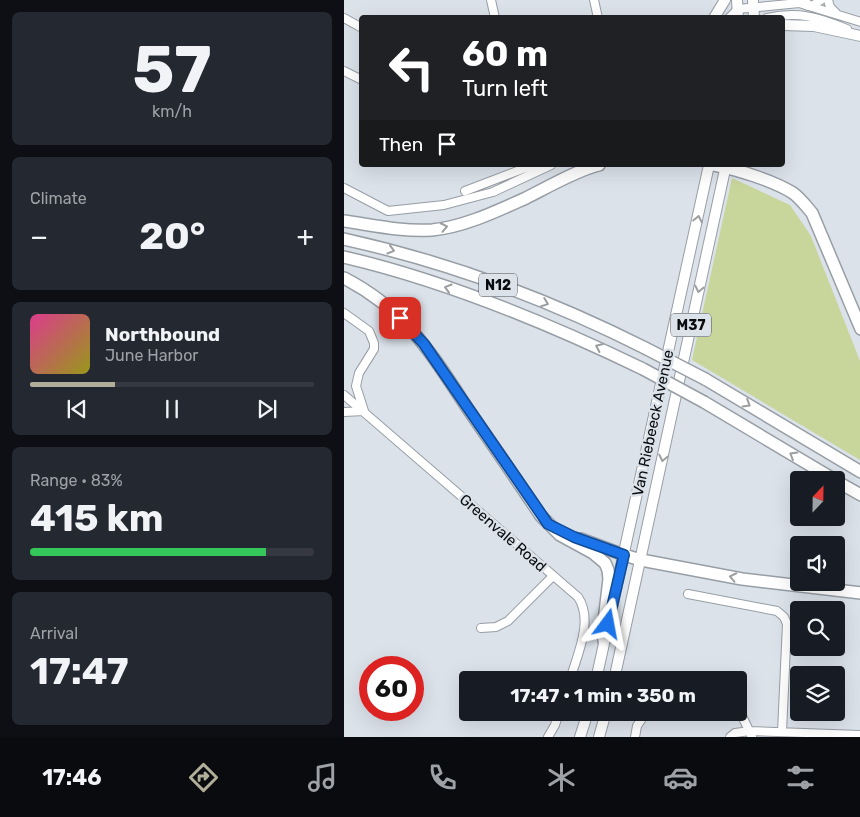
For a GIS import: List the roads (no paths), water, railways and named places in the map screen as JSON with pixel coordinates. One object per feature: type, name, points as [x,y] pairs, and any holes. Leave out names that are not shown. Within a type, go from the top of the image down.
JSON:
[{"type":"highway","points":[[344,221],[404,229],[432,230],[493,213],[594,167]]},
{"type":"highway","points":[[725,167],[776,185]]},
{"type":"highway","points":[[751,167],[760,176],[797,197],[812,213],[860,328]]},
{"type":"highway","name":"N12","points":[[344,239],[380,247],[471,274],[604,327],[705,379],[860,472]]},
{"type":"highway","name":"N12","points":[[344,257],[460,292],[550,325],[643,369],[704,402],[821,471]]},
{"type":"highway","points":[[344,278],[364,288],[383,302],[412,329],[548,524],[567,540],[593,553],[605,563],[609,579],[603,629],[604,642]]},
{"type":"highway","name":"N12","points":[[845,486],[860,495]]},
{"type":"highway","points":[[548,524],[574,537],[641,560],[742,579],[860,593]]},
{"type":"main road","points":[[716,15],[725,0]]},
{"type":"main road","points":[[785,25],[814,26],[860,36]]},
{"type":"main road","name":"Van Riebeeck Avenue","points":[[598,671],[709,167]]},
{"type":"main road","name":"Van Riebeeck Avenue","points":[[616,671],[641,560],[722,167]]},
{"type":"main road","points":[[580,737],[585,721]]},
{"type":"main road","points":[[599,737],[603,721]]},
{"type":"street","points":[[491,0],[494,15]]},
{"type":"street","points":[[594,0],[597,15]]},
{"type":"street","points":[[806,4],[821,0]]},
{"type":"street","points":[[828,0],[830,7],[837,14]]},
{"type":"street","points":[[738,9],[786,3],[806,4],[860,22]]},
{"type":"street","points":[[784,15],[804,15],[828,22],[860,36]]},
{"type":"street","points":[[344,18],[359,26]]},
{"type":"street","points":[[344,71],[359,78]]},
{"type":"street","points":[[465,192],[528,167]]},
{"type":"street","points":[[344,188],[388,211],[444,205],[493,192],[548,167]]},
{"type":"street","points":[[344,312],[369,331],[374,343],[374,349],[359,373],[356,386],[364,411],[344,412]]},
{"type":"street","name":"Greenvale Road","points":[[344,395],[578,597],[583,605],[585,615],[584,627],[572,671]]},
{"type":"street","points":[[480,628],[496,627],[508,621],[553,576]]},
{"type":"street","points":[[688,594],[777,611],[784,616],[787,624],[782,732]]},
{"type":"street","points":[[548,737],[556,721]]},
{"type":"street","points":[[635,737],[639,721]]},
{"type":"street","points":[[744,721],[751,734]]},
{"type":"street","points":[[730,737],[734,733],[782,732],[860,735]]}]
